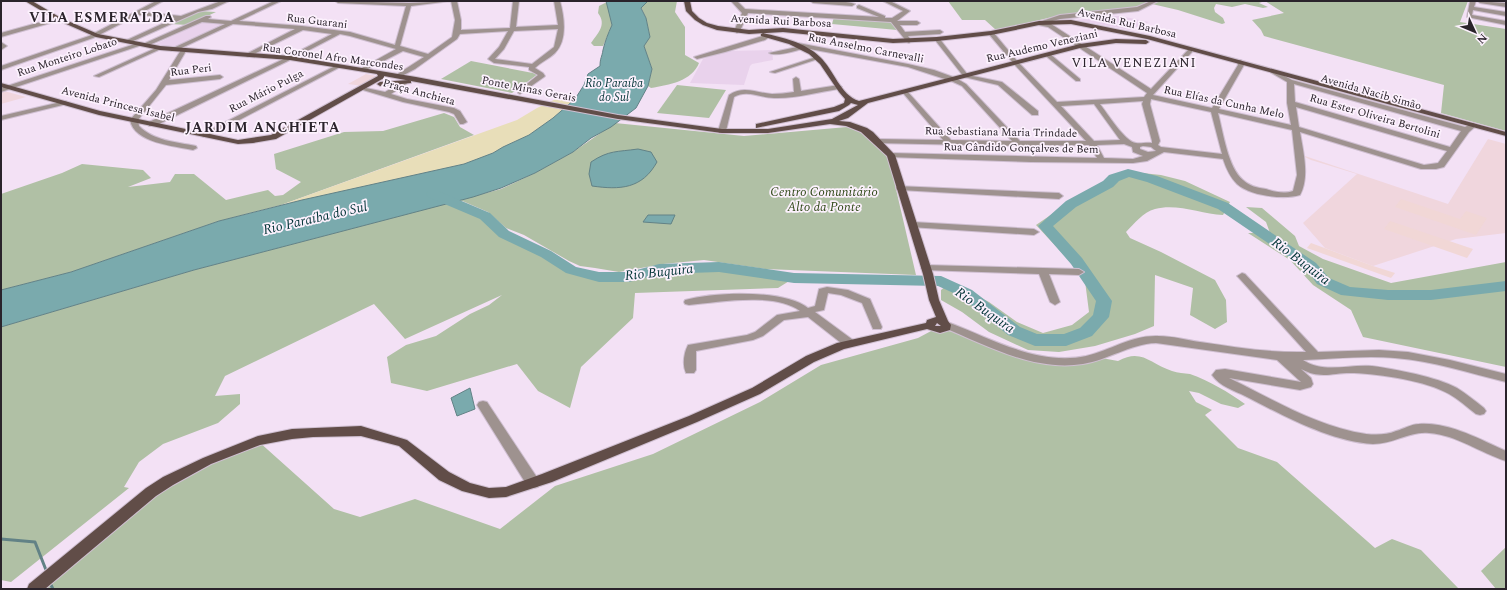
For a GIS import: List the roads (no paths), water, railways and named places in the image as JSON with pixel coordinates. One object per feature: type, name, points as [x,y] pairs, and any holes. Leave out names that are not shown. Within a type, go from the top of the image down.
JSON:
[{"type":"main road","name":"Rua Coronel Afro Marcondes","points":[[28,1],[59,19],[96,35],[160,48],[290,58],[379,72],[430,82]]},
{"type":"main road","name":"Avenida Rui Barbosa","points":[[687,1],[689,11],[705,24],[737,31],[749,32],[783,30],[893,41],[937,39],[991,33],[1039,22],[1070,19],[1145,39],[1171,44],[1506,134]]},
{"type":"main road","points":[[749,32],[783,40],[800,46],[818,58],[848,100]]},
{"type":"main road","points":[[783,40],[808,32]]},
{"type":"main road","name":"Rua Audemo Veneziani","points":[[720,131],[760,126],[836,109],[847,104],[848,100],[855,103],[865,103],[1080,46],[1116,41],[1145,39],[1241,64]]},
{"type":"main road","points":[[355,93],[382,77],[379,72]]},
{"type":"main road","points":[[355,93],[366,90],[398,76]]},
{"type":"main road","points":[[380,84],[430,82]]},
{"type":"main road","name":"Ponte Minas Gerais","points":[[430,82],[646,121]]},
{"type":"main road","name":"Avenida Princesa Isabel","points":[[1,85],[99,113],[238,142],[254,141],[273,137],[355,93]]},
{"type":"main road","points":[[1366,102],[1377,103],[1383,101]]},
{"type":"main road","name":"Rua Audemo Veneziani","points":[[646,121],[720,131],[768,131],[857,117],[865,103]]},
{"type":"main road","points":[[34,589],[130,508],[168,481],[207,460],[258,442],[313,432],[339,430],[361,431],[382,436],[409,447],[450,480],[482,492],[506,492],[533,483],[693,419],[756,391],[810,359],[849,343],[938,325],[935,304],[926,271],[891,155],[857,117],[836,109]]},
{"type":"main road","points":[[817,113],[811,118],[821,123],[847,124],[855,126],[874,137]]},
{"type":"street","points":[[1,68],[96,35],[160,1]]},
{"type":"street","points":[[129,41],[181,17],[201,10],[216,11],[226,1]]},
{"type":"street","points":[[173,50],[278,1]]},
{"type":"street","points":[[338,1],[409,5],[449,1]]},
{"type":"street","points":[[398,76],[413,68],[450,42],[458,32],[459,18],[454,1]]},
{"type":"street","points":[[516,1],[513,28],[502,48],[491,58],[492,61],[533,66],[555,50],[560,41],[557,1]]},
{"type":"street","points":[[734,1],[744,11],[917,22]]},
{"type":"street","points":[[813,1],[854,3]]},
{"type":"street","points":[[886,1],[907,11],[893,21]]},
{"type":"street","points":[[1070,19],[1127,11],[1146,6],[1155,1]]},
{"type":"street","points":[[1473,1],[1468,14],[1470,16],[1506,23]]},
{"type":"street","points":[[1480,1],[1506,5]]},
{"type":"street","points":[[842,17],[854,3]]},
{"type":"street","points":[[362,70],[400,48],[409,5]]},
{"type":"street","points":[[859,7],[893,21],[905,34],[909,41]]},
{"type":"street","points":[[1471,8],[1506,14]]},
{"type":"street","name":"Rua Monteiro Lobato","points":[[1,90],[143,44],[201,20],[216,11]]},
{"type":"street","points":[[737,31],[744,11]]},
{"type":"street","points":[[138,13],[181,17]]},
{"type":"street","points":[[1,34],[59,19]]},
{"type":"street","name":"Rua Guarani","points":[[201,20],[302,28],[338,33],[428,56]]},
{"type":"street","points":[[1032,24],[1049,25],[1148,96]]},
{"type":"street","points":[[458,32],[560,26]]},
{"type":"street","points":[[248,55],[302,28]]},
{"type":"street","points":[[905,34],[940,32]]},
{"type":"street","points":[[152,124],[290,58],[338,33]]},
{"type":"street","points":[[991,33],[1016,63],[1092,143],[1102,161]]},
{"type":"street","points":[[697,57],[762,40],[768,36]]},
{"type":"street","points":[[937,39],[966,76],[1000,83],[1035,113]]},
{"type":"street","points":[[192,41],[164,83],[134,120],[135,127],[144,135],[193,148]]},
{"type":"street","name":"Rua Anselmo Carnevalli","points":[[772,53],[793,50],[800,46],[904,64],[953,79],[964,85],[1019,144]]},
{"type":"street","points":[[97,76],[160,48]]},
{"type":"street","points":[[1156,148],[1156,141],[1146,104],[1148,96],[1190,51]]},
{"type":"street","points":[[1048,55],[1078,80]]},
{"type":"street","points":[[773,72],[818,58]]},
{"type":"street","points":[[1241,64],[1214,110],[1227,158],[1234,175],[1239,182],[1257,190],[1279,195],[1297,193],[1300,184],[1300,156],[1291,104],[1290,81]]},
{"type":"street","name":"Rua Mário Pulga","points":[[204,136],[338,66]]},
{"type":"street","points":[[520,92],[542,76],[538,72],[531,69],[533,66]]},
{"type":"street","points":[[413,68],[410,74],[416,79]]},
{"type":"street","name":"Avenida Nacib Simão","points":[[1272,72],[1290,81],[1466,130]]},
{"type":"street","name":"Rua Peri","points":[[164,83],[220,76]]},
{"type":"street","points":[[796,79],[798,93]]},
{"type":"street","points":[[386,94],[406,82]]},
{"type":"street","points":[[720,131],[731,96],[735,93],[745,90],[775,96],[839,87]]},
{"type":"street","name":"Praça Anchieta","points":[[366,90],[386,94],[405,101],[451,110],[457,113],[463,122]]},
{"type":"street","points":[[905,92],[949,142]]},
{"type":"street","points":[[1054,104],[1148,96]]},
{"type":"street","name":"Rua Elías da Cunha Melo","points":[[1148,96],[1295,128],[1424,167],[1436,167],[1441,165],[1466,130],[1473,125]]},
{"type":"street","points":[[1095,101],[1125,142],[1136,146],[1143,144],[1156,148],[1227,158]]},
{"type":"street","points":[[1,118],[65,103]]},
{"type":"street","name":"Rua Ester Oliveira Bertolini","points":[[1291,104],[1452,150]]},
{"type":"street","name":"Rua Sebastiana Maria Trindade","points":[[874,137],[949,142],[1019,144],[1125,142]]},
{"type":"street","points":[[1136,146],[1136,150],[1150,155]]},
{"type":"street","name":"Rua Cândido Gonçalves de Bem","points":[[891,155],[1031,160],[1133,161],[1144,159],[1150,155],[1159,154],[1156,148]]},
{"type":"street","points":[[900,188],[1059,196]]},
{"type":"street","points":[[913,225],[1034,232]]},
{"type":"street","points":[[926,271],[1079,272]]},
{"type":"street","points":[[1043,272],[1054,302]]},
{"type":"street","points":[[1242,276],[1315,356]]},
{"type":"street","points":[[690,370],[690,351],[694,347],[749,338],[759,334],[781,316],[808,313],[820,308],[823,291],[825,290],[833,290],[866,301],[877,327]]},
{"type":"street","points":[[689,302],[723,298],[760,298],[796,304],[849,343]]},
{"type":"street","points":[[938,325],[976,336],[1029,357],[1053,362],[1073,362],[1089,359],[1133,343],[1156,339],[1254,354],[1285,356],[1315,356],[1353,353],[1394,354],[1451,364],[1506,378]]},
{"type":"street","points":[[1285,356],[1306,367],[1324,372],[1352,369],[1372,370],[1433,382],[1453,391],[1480,411]]},
{"type":"street","points":[[1285,356],[1307,381],[1307,384],[1295,386],[1226,373],[1220,373],[1218,375],[1227,382],[1290,412],[1320,425],[1347,434],[1370,438],[1385,438],[1414,429],[1426,428],[1451,434],[1506,456]]},
{"type":"street","points":[[483,405],[533,483]]},
{"type":"water","name":"Rio Paraíba do Sul","points":[[606,1],[648,1],[641,8],[646,18],[650,37],[644,46],[652,69],[648,86],[636,108],[611,127],[591,138],[573,152],[535,173],[501,188],[473,197],[194,270],[1,327],[1,290],[71,272],[219,221],[302,200],[464,164],[493,153],[529,135],[553,118],[575,99],[584,85],[588,74],[600,66],[605,44],[612,25]]},
{"type":"water","points":[[638,149],[651,152],[657,162],[644,178],[629,186],[612,188],[592,186],[589,174],[591,162],[608,153]]},
{"type":"water","points":[[648,215],[675,215],[671,224],[643,222]]},
{"type":"water","points":[[470,388],[475,409],[457,416],[451,398]]},
{"type":"waterway","name":"Rio Buquira","points":[[433,194],[485,216],[504,234],[546,254],[571,270],[599,277],[629,277],[659,269],[719,267],[794,278],[941,281],[966,293],[1014,331],[1035,340],[1066,340],[1086,332],[1101,317],[1104,301],[1077,261],[1045,226],[1071,204],[1108,184],[1114,178],[1128,173],[1152,179],[1223,206],[1311,266],[1323,281],[1347,292],[1388,295],[1431,295],[1506,286]]},
{"type":"waterway","points":[[1,539],[35,542],[46,570]]},
{"type":"waterway","points":[[51,585],[53,589]]},
{"type":"district","name":"VILA ESMERALDA","points":[[102,17]]},
{"type":"district","name":"VILA VENEZIANI","points":[[1134,63]]},
{"type":"district","name":"JARDIM ANCHIETA","points":[[263,127]]},
{"type":"park label","name":"Centro Comunitário Alto da Ponte","points":[[824,200]]}]
